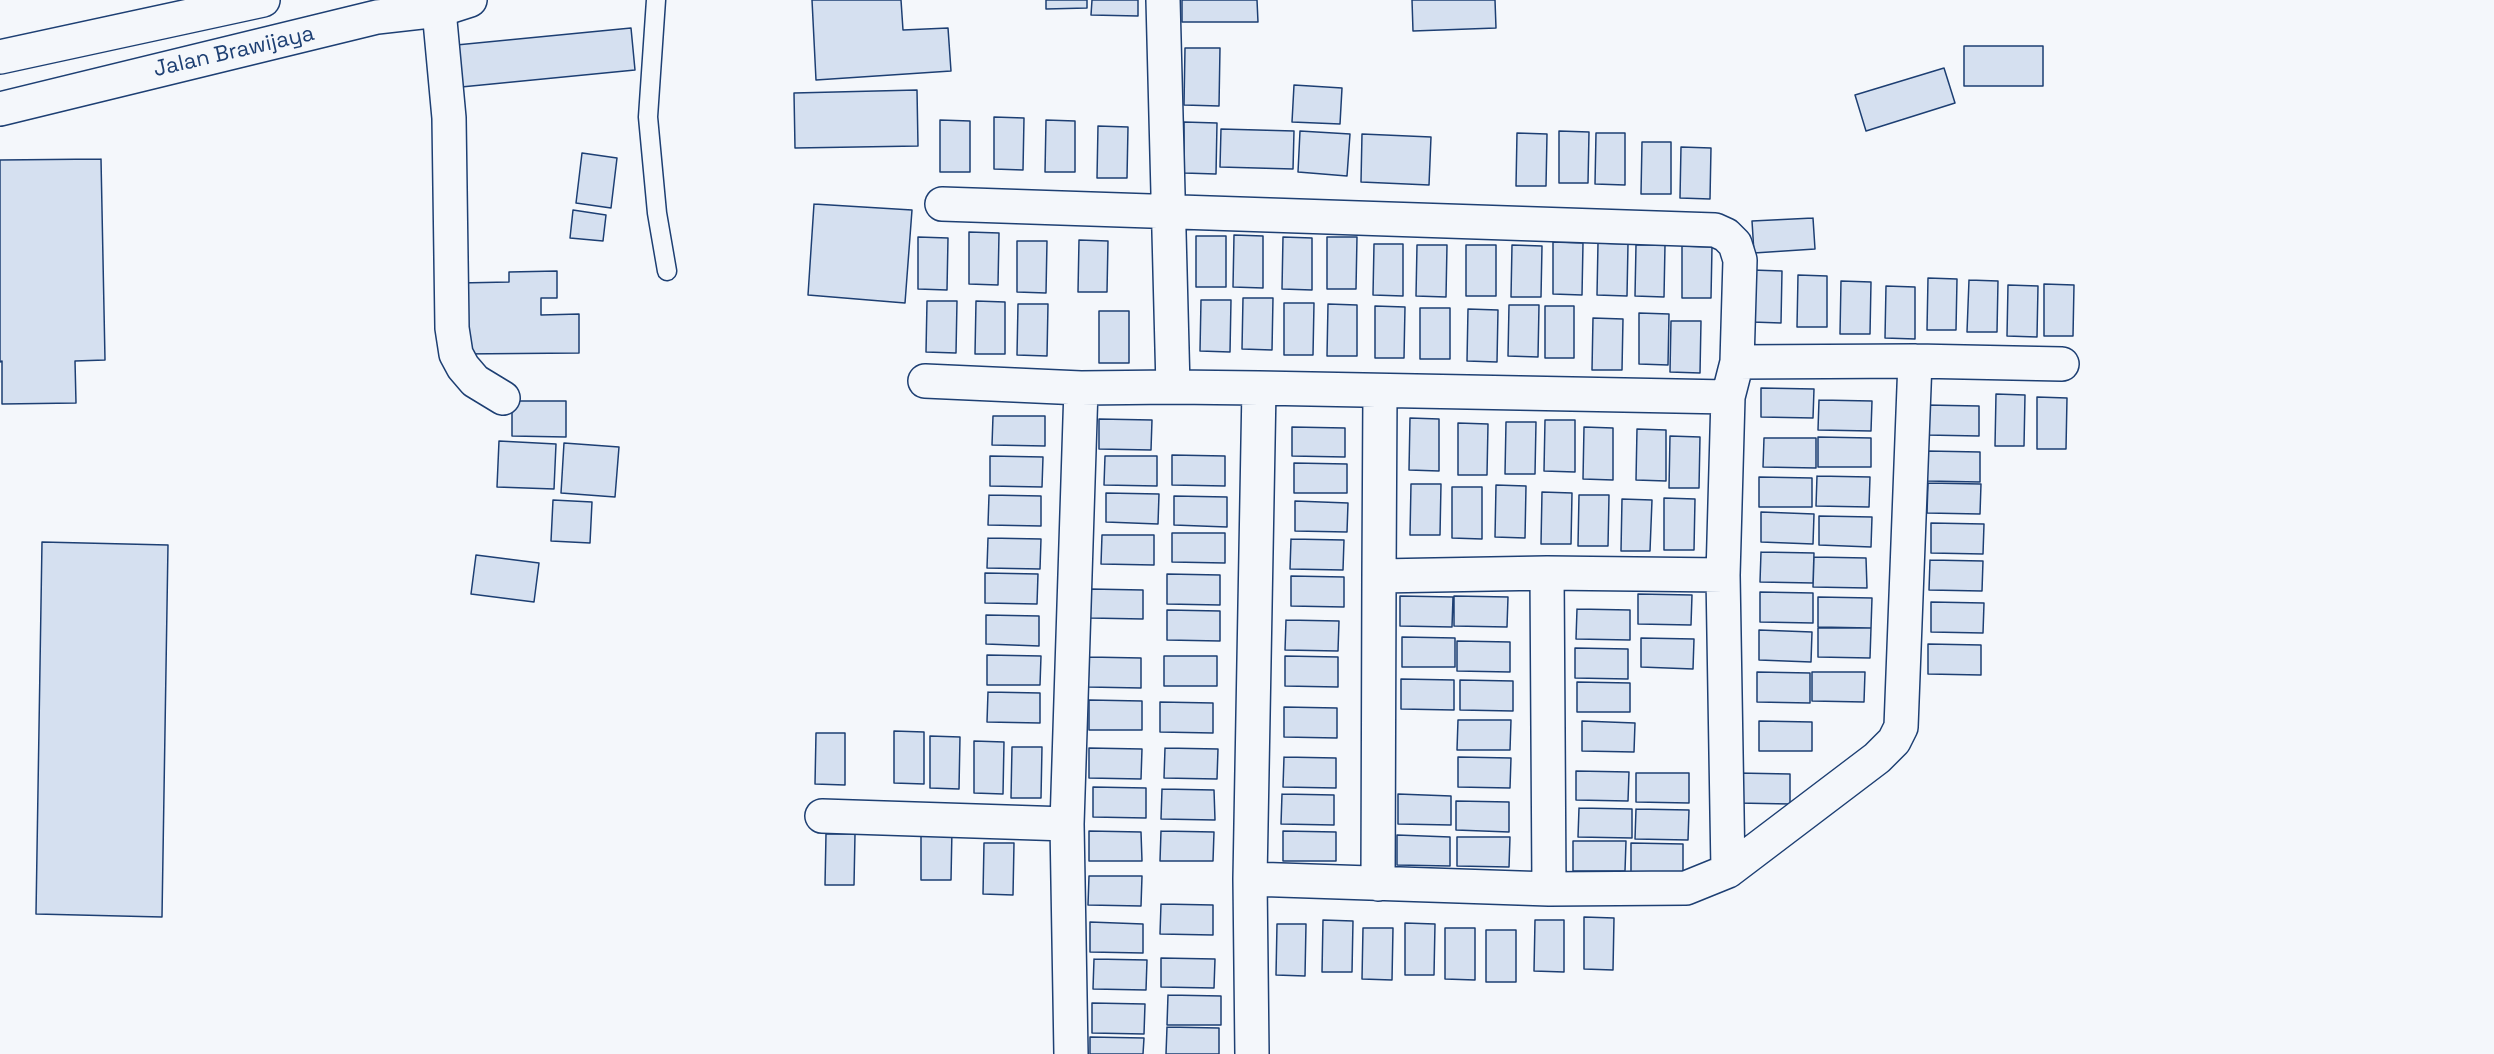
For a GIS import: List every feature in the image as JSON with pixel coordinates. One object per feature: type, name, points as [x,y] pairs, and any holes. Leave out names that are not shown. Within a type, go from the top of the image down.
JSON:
[{"type":"main road","name":"Jalan Brawijaya","points":[[0,57],[263,0]]},
{"type":"main road","name":"Jalan Brawijaya","points":[[0,109],[375,9],[439,10],[470,0]]},
{"type":"main road","points":[[1163,0],[1173,387]]},
{"type":"main road","points":[[439,10],[449,118],[452,328],[456,354],[475,381],[503,398]]},
{"type":"main road","points":[[942,204],[1715,230],[1726,235],[1735,244],[1740,260],[1737,362],[1728,397],[1723,575],[1728,871]]},
{"type":"main road","points":[[1737,362],[1915,361],[2062,364]]},
{"type":"main road","points":[[1250,879],[1549,889],[1686,888],[1728,871],[1877,759],[1894,741],[1901,727],[1915,361]]},
{"type":"main road","points":[[925,381],[1081,388],[1259,388],[1728,397]]},
{"type":"main road","points":[[1071,1054],[1066,824],[1081,388]]},
{"type":"main road","points":[[1252,1054],[1250,879],[1259,388]]},
{"type":"main road","points":[[1378,884],[1380,391]]},
{"type":"main road","points":[[1379,576],[1547,573],[1723,575]]},
{"type":"main road","points":[[1547,573],[1549,889]]},
{"type":"main road","points":[[822,816],[1066,824]]},
{"type":"lane","points":[[656,0],[648,117],[657,213],[667,270]]},
{"type":"building","points":[[812,0],[901,0],[903,30],[948,28],[951,71],[816,80]]},
{"type":"building","points":[[1046,0],[1087,0],[1087,8],[1046,9]]},
{"type":"building","points":[[1092,0],[1138,0],[1138,16],[1091,15]]},
{"type":"building","points":[[1182,0],[1257,0],[1258,22],[1182,22]]},
{"type":"building","points":[[1412,0],[1495,0],[1496,28],[1413,31]]},
{"type":"building","points":[[631,28],[635,70],[451,88],[446,46]]},
{"type":"building","points":[[1964,46],[2043,46],[2043,86],[1964,86]]},
{"type":"building","points":[[1185,48],[1220,48],[1219,106],[1184,105]]},
{"type":"building","points":[[1944,68],[1955,103],[1866,131],[1855,95]]},
{"type":"building","points":[[1294,85],[1342,88],[1340,124],[1292,122]]},
{"type":"building","points":[[917,90],[918,146],[795,148],[794,93]]},
{"type":"building","points":[[994,117],[1024,118],[1023,170],[994,169]]},
{"type":"building","points":[[940,120],[970,121],[970,172],[940,172]]},
{"type":"building","points":[[1046,120],[1075,121],[1075,172],[1045,172]]},
{"type":"building","points":[[1184,122],[1217,123],[1216,174],[1184,173]]},
{"type":"building","points":[[1098,126],[1128,127],[1127,178],[1097,178]]},
{"type":"building","points":[[1221,129],[1294,131],[1293,169],[1220,167]]},
{"type":"building","points":[[1300,131],[1350,134],[1347,176],[1298,172]]},
{"type":"building","points":[[1559,131],[1589,132],[1588,183],[1559,183]]},
{"type":"building","points":[[1517,133],[1547,134],[1546,186],[1516,186]]},
{"type":"building","points":[[1596,133],[1625,133],[1625,185],[1595,184]]},
{"type":"building","points":[[1362,134],[1431,137],[1429,185],[1361,182]]},
{"type":"building","points":[[1642,142],[1671,142],[1671,194],[1641,194]]},
{"type":"building","points":[[1681,147],[1711,148],[1710,199],[1680,198]]},
{"type":"building","points":[[582,153],[617,158],[611,208],[576,203]]},
{"type":"building","points":[[101,159],[105,360],[75,361],[76,403],[2,404],[0,160]]},
{"type":"building","points":[[814,204],[912,210],[905,303],[808,295]]},
{"type":"building","points":[[573,210],[606,215],[603,241],[570,238]]},
{"type":"building","points":[[1813,218],[1815,249],[1754,253],[1752,221]]},
{"type":"building","points":[[969,232],[999,233],[998,285],[969,284]]},
{"type":"building","points":[[1234,235],[1263,236],[1263,288],[1233,287]]},
{"type":"building","points":[[1196,236],[1226,236],[1226,287],[1196,287]]},
{"type":"building","points":[[918,237],[948,238],[947,290],[918,289]]},
{"type":"building","points":[[1283,237],[1312,238],[1312,290],[1282,289]]},
{"type":"building","points":[[1327,237],[1357,237],[1356,289],[1327,289]]},
{"type":"building","points":[[1079,240],[1108,241],[1107,292],[1078,292]]},
{"type":"building","points":[[1017,241],[1047,241],[1046,293],[1017,292]]},
{"type":"building","points":[[1553,242],[1583,243],[1582,295],[1553,294]]},
{"type":"building","points":[[1598,243],[1628,244],[1627,296],[1597,295]]},
{"type":"building","points":[[1374,244],[1403,244],[1403,296],[1373,295]]},
{"type":"building","points":[[1417,245],[1447,245],[1446,297],[1416,296]]},
{"type":"building","points":[[1466,245],[1496,245],[1496,296],[1466,296]]},
{"type":"building","points":[[1512,245],[1542,246],[1541,297],[1511,297]]},
{"type":"building","points":[[1636,245],[1665,245],[1664,297],[1635,296]]},
{"type":"building","points":[[1682,246],[1712,247],[1711,298],[1682,298]]},
{"type":"building","points":[[1752,270],[1782,271],[1781,323],[1752,322]]},
{"type":"building","points":[[557,271],[557,298],[541,298],[541,315],[579,314],[579,353],[460,354],[459,283],[509,282],[509,272]]},
{"type":"building","points":[[1798,275],[1827,276],[1827,327],[1797,327]]},
{"type":"building","points":[[1928,278],[1957,279],[1956,330],[1927,330]]},
{"type":"building","points":[[1969,280],[1998,281],[1997,332],[1967,332]]},
{"type":"building","points":[[1841,281],[1871,282],[1870,334],[1840,334]]},
{"type":"building","points":[[2044,284],[2074,285],[2073,336],[2044,336]]},
{"type":"building","points":[[2008,285],[2038,286],[2037,337],[2007,336]]},
{"type":"building","points":[[1886,286],[1915,287],[1915,339],[1885,338]]},
{"type":"building","points":[[1243,298],[1273,298],[1272,350],[1242,349]]},
{"type":"building","points":[[1201,300],[1231,300],[1230,352],[1200,351]]},
{"type":"building","points":[[927,301],[957,301],[956,353],[926,352]]},
{"type":"building","points":[[976,301],[1005,302],[1005,354],[975,354]]},
{"type":"building","points":[[1284,303],[1314,303],[1313,355],[1284,355]]},
{"type":"building","points":[[1018,304],[1048,304],[1047,356],[1017,355]]},
{"type":"building","points":[[1328,304],[1357,305],[1357,356],[1327,356]]},
{"type":"building","points":[[1509,305],[1539,305],[1538,357],[1508,356]]},
{"type":"building","points":[[1375,306],[1405,307],[1404,358],[1375,358]]},
{"type":"building","points":[[1545,306],[1574,306],[1574,358],[1545,358]]},
{"type":"building","points":[[1420,308],[1450,308],[1450,359],[1420,359]]},
{"type":"building","points":[[1468,309],[1498,310],[1497,362],[1467,361]]},
{"type":"building","points":[[1099,311],[1129,311],[1129,363],[1099,363]]},
{"type":"building","points":[[1639,313],[1669,314],[1668,365],[1639,364]]},
{"type":"building","points":[[1593,318],[1623,319],[1622,370],[1592,370]]},
{"type":"building","points":[[1671,321],[1701,321],[1700,373],[1670,372]]},
{"type":"building","points":[[1761,388],[1814,389],[1813,418],[1761,417]]},
{"type":"building","points":[[1996,394],[2025,395],[2024,446],[1995,446]]},
{"type":"building","points":[[2037,397],[2067,398],[2066,449],[2037,449]]},
{"type":"building","points":[[1819,400],[1872,401],[1871,431],[1818,430]]},
{"type":"building","points":[[512,401],[566,401],[566,437],[512,436]]},
{"type":"building","points":[[1926,405],[1979,406],[1979,436],[1926,435]]},
{"type":"building","points":[[993,416],[1045,416],[1045,446],[992,445]]},
{"type":"building","points":[[1410,418],[1439,419],[1439,471],[1409,470]]},
{"type":"building","points":[[1099,419],[1152,420],[1151,450],[1099,449]]},
{"type":"building","points":[[1545,420],[1575,420],[1575,472],[1544,471]]},
{"type":"building","points":[[1506,422],[1536,422],[1535,474],[1505,474]]},
{"type":"building","points":[[1458,423],[1488,424],[1487,475],[1458,475]]},
{"type":"building","points":[[1292,427],[1345,428],[1345,457],[1292,456]]},
{"type":"building","points":[[1584,427],[1613,428],[1613,480],[1583,479]]},
{"type":"building","points":[[1637,429],[1666,430],[1666,481],[1636,480]]},
{"type":"building","points":[[1670,436],[1700,437],[1699,488],[1669,488]]},
{"type":"building","points":[[1818,437],[1871,438],[1871,467],[1818,467]]},
{"type":"building","points":[[1764,438],[1816,438],[1816,468],[1763,467]]},
{"type":"building","points":[[499,441],[556,444],[554,489],[497,487]]},
{"type":"building","points":[[564,443],[619,447],[615,497],[561,493]]},
{"type":"building","points":[[1927,451],[1980,452],[1980,482],[1927,481]]},
{"type":"building","points":[[1172,455],[1225,456],[1225,486],[1172,485]]},
{"type":"building","points":[[990,456],[1043,457],[1042,487],[990,486]]},
{"type":"building","points":[[1105,456],[1157,456],[1157,486],[1104,485]]},
{"type":"building","points":[[1294,463],[1347,464],[1347,493],[1294,493]]},
{"type":"building","points":[[1817,476],[1870,477],[1869,507],[1816,506]]},
{"type":"building","points":[[1759,477],[1812,478],[1812,507],[1759,507]]},
{"type":"building","points":[[1928,483],[1981,484],[1980,514],[1927,513]]},
{"type":"building","points":[[1411,484],[1441,484],[1440,535],[1410,535]]},
{"type":"building","points":[[1496,485],[1526,486],[1525,538],[1495,537]]},
{"type":"building","points":[[1452,487],[1482,487],[1482,539],[1452,538]]},
{"type":"building","points":[[1542,492],[1572,493],[1571,544],[1541,544]]},
{"type":"building","points":[[1106,493],[1159,494],[1158,524],[1106,522]]},
{"type":"building","points":[[989,495],[1041,496],[1041,526],[988,525]]},
{"type":"building","points":[[1579,495],[1609,495],[1608,546],[1578,546]]},
{"type":"building","points":[[1174,496],[1227,497],[1227,527],[1174,525]]},
{"type":"building","points":[[1664,498],[1695,499],[1694,550],[1664,550]]},
{"type":"building","points":[[1622,499],[1652,500],[1650,551],[1621,551]]},
{"type":"building","points":[[553,500],[592,502],[590,543],[551,541]]},
{"type":"building","points":[[1295,501],[1348,503],[1347,532],[1295,531]]},
{"type":"building","points":[[1761,512],[1814,514],[1813,544],[1761,542]]},
{"type":"building","points":[[1819,516],[1872,517],[1871,547],[1819,545]]},
{"type":"building","points":[[1931,523],[1984,524],[1983,554],[1931,553]]},
{"type":"building","points":[[1172,533],[1225,533],[1225,563],[1172,562]]},
{"type":"building","points":[[1102,535],[1154,535],[1154,565],[1101,564]]},
{"type":"building","points":[[988,538],[1041,539],[1040,569],[987,568]]},
{"type":"building","points":[[1291,539],[1344,540],[1343,570],[1290,569]]},
{"type":"building","points":[[42,542],[168,545],[162,917],[36,914]]},
{"type":"building","points":[[1761,552],[1814,553],[1813,583],[1760,582]]},
{"type":"building","points":[[476,555],[539,563],[534,602],[471,594]]},
{"type":"building","points":[[1814,557],[1866,558],[1867,588],[1813,587]]},
{"type":"building","points":[[1930,560],[1983,561],[1982,591],[1929,590]]},
{"type":"building","points":[[985,573],[1038,574],[1037,604],[985,603]]},
{"type":"building","points":[[1167,574],[1220,575],[1220,605],[1167,604]]},
{"type":"building","points":[[1291,576],[1344,577],[1344,607],[1291,606]]},
{"type":"building","points":[[1090,589],[1143,590],[1143,619],[1090,618]]},
{"type":"building","points":[[1760,592],[1813,593],[1813,623],[1760,622]]},
{"type":"building","points":[[1638,594],[1692,595],[1691,625],[1638,624]]},
{"type":"building","points":[[1400,596],[1453,597],[1452,627],[1400,626]]},
{"type":"building","points":[[1454,596],[1508,597],[1507,627],[1454,626]]},
{"type":"building","points":[[1818,597],[1872,598],[1871,628],[1818,627]]},
{"type":"building","points":[[1931,602],[1984,603],[1983,633],[1931,632]]},
{"type":"building","points":[[1577,609],[1630,610],[1630,640],[1576,639]]},
{"type":"building","points":[[1167,610],[1220,611],[1220,641],[1167,640]]},
{"type":"building","points":[[986,615],[1039,616],[1039,646],[986,644]]},
{"type":"building","points":[[1286,620],[1339,621],[1338,651],[1285,650]]},
{"type":"building","points":[[1818,628],[1871,628],[1870,658],[1818,657]]},
{"type":"building","points":[[1759,630],[1812,632],[1811,662],[1759,660]]},
{"type":"building","points":[[1402,637],[1455,638],[1455,667],[1402,667]]},
{"type":"building","points":[[1641,638],[1694,639],[1693,669],[1641,667]]},
{"type":"building","points":[[1457,641],[1510,642],[1510,672],[1457,671]]},
{"type":"building","points":[[1928,644],[1981,645],[1981,675],[1928,674]]},
{"type":"building","points":[[1575,648],[1628,649],[1628,679],[1575,678]]},
{"type":"building","points":[[987,655],[1041,656],[1040,685],[987,685]]},
{"type":"building","points":[[1164,656],[1217,656],[1217,686],[1164,686]]},
{"type":"building","points":[[1285,656],[1338,657],[1338,687],[1285,686]]},
{"type":"building","points":[[1089,657],[1141,658],[1141,688],[1088,687]]},
{"type":"building","points":[[1757,672],[1810,673],[1810,703],[1757,702]]},
{"type":"building","points":[[1812,672],[1865,672],[1864,702],[1812,701]]},
{"type":"building","points":[[1401,679],[1454,680],[1454,710],[1401,709]]},
{"type":"building","points":[[1460,680],[1513,681],[1513,711],[1460,710]]},
{"type":"building","points":[[1577,682],[1630,683],[1630,712],[1577,712]]},
{"type":"building","points":[[988,692],[1040,693],[1040,723],[987,722]]},
{"type":"building","points":[[1089,700],[1142,701],[1142,730],[1089,730]]},
{"type":"building","points":[[1160,702],[1213,703],[1213,733],[1160,732]]},
{"type":"building","points":[[1284,707],[1337,708],[1337,738],[1284,737]]},
{"type":"building","points":[[1458,720],[1511,720],[1510,750],[1457,750]]},
{"type":"building","points":[[1582,721],[1635,723],[1634,752],[1582,751]]},
{"type":"building","points":[[1759,721],[1812,722],[1812,751],[1759,751]]},
{"type":"building","points":[[894,731],[924,732],[924,784],[894,783]]},
{"type":"building","points":[[816,733],[845,733],[845,785],[815,784]]},
{"type":"building","points":[[930,736],[960,737],[959,789],[930,788]]},
{"type":"building","points":[[974,741],[1004,742],[1003,794],[974,793]]},
{"type":"building","points":[[1012,747],[1042,747],[1041,798],[1011,798]]},
{"type":"building","points":[[1089,748],[1142,749],[1141,779],[1089,778]]},
{"type":"building","points":[[1165,748],[1218,749],[1217,779],[1164,778]]},
{"type":"building","points":[[1284,757],[1336,758],[1336,788],[1283,787]]},
{"type":"building","points":[[1458,757],[1511,758],[1510,788],[1458,787]]},
{"type":"building","points":[[1576,771],[1629,772],[1628,801],[1576,800]]},
{"type":"building","points":[[1636,773],[1689,773],[1689,803],[1636,802]]},
{"type":"building","points":[[1737,773],[1790,774],[1790,804],[1737,803]]},
{"type":"building","points":[[1093,787],[1146,788],[1146,818],[1093,817]]},
{"type":"building","points":[[1162,789],[1214,790],[1215,820],[1161,819]]},
{"type":"building","points":[[1282,794],[1334,795],[1334,825],[1281,824]]},
{"type":"building","points":[[1398,794],[1451,796],[1451,825],[1398,824]]},
{"type":"building","points":[[1456,801],[1509,802],[1509,832],[1456,830]]},
{"type":"building","points":[[1579,808],[1632,809],[1632,838],[1578,837]]},
{"type":"building","points":[[1636,809],[1689,810],[1688,840],[1635,839]]},
{"type":"building","points":[[921,828],[952,829],[951,880],[921,880]]},
{"type":"building","points":[[1089,831],[1141,832],[1142,861],[1089,861]]},
{"type":"building","points":[[1161,831],[1214,832],[1213,861],[1160,861]]},
{"type":"building","points":[[1283,831],[1336,832],[1336,861],[1283,861]]},
{"type":"building","points":[[826,834],[855,834],[854,885],[825,885]]},
{"type":"building","points":[[1397,835],[1450,837],[1450,866],[1397,865]]},
{"type":"building","points":[[1457,837],[1510,837],[1509,867],[1457,866]]},
{"type":"building","points":[[1573,841],[1626,841],[1625,871],[1573,871]]},
{"type":"building","points":[[984,843],[1014,843],[1013,895],[983,894]]},
{"type":"building","points":[[1631,843],[1683,844],[1683,874],[1631,873]]},
{"type":"building","points":[[1089,876],[1142,876],[1141,906],[1088,905]]},
{"type":"building","points":[[1161,904],[1213,905],[1213,935],[1160,934]]},
{"type":"building","points":[[1584,917],[1614,918],[1613,970],[1584,969]]},
{"type":"building","points":[[1323,920],[1353,921],[1352,972],[1322,972]]},
{"type":"building","points":[[1535,920],[1564,920],[1564,972],[1534,971]]},
{"type":"building","points":[[1090,922],[1143,924],[1143,953],[1090,952]]},
{"type":"building","points":[[1405,923],[1435,924],[1434,975],[1405,975]]},
{"type":"building","points":[[1277,924],[1306,924],[1305,976],[1276,975]]},
{"type":"building","points":[[1363,928],[1393,928],[1392,980],[1362,979]]},
{"type":"building","points":[[1445,928],[1475,928],[1475,980],[1445,979]]},
{"type":"building","points":[[1486,930],[1516,930],[1516,982],[1486,982]]},
{"type":"building","points":[[1161,958],[1215,959],[1214,988],[1161,987]]},
{"type":"building","points":[[1094,959],[1147,960],[1146,990],[1093,989]]},
{"type":"building","points":[[1168,995],[1221,996],[1221,1025],[1167,1025]]},
{"type":"building","points":[[1092,1003],[1145,1004],[1144,1034],[1092,1033]]},
{"type":"building","points":[[1167,1027],[1219,1028],[1219,1054],[1166,1054]]},
{"type":"building","points":[[1090,1037],[1144,1038],[1143,1054],[1090,1054]]}]
